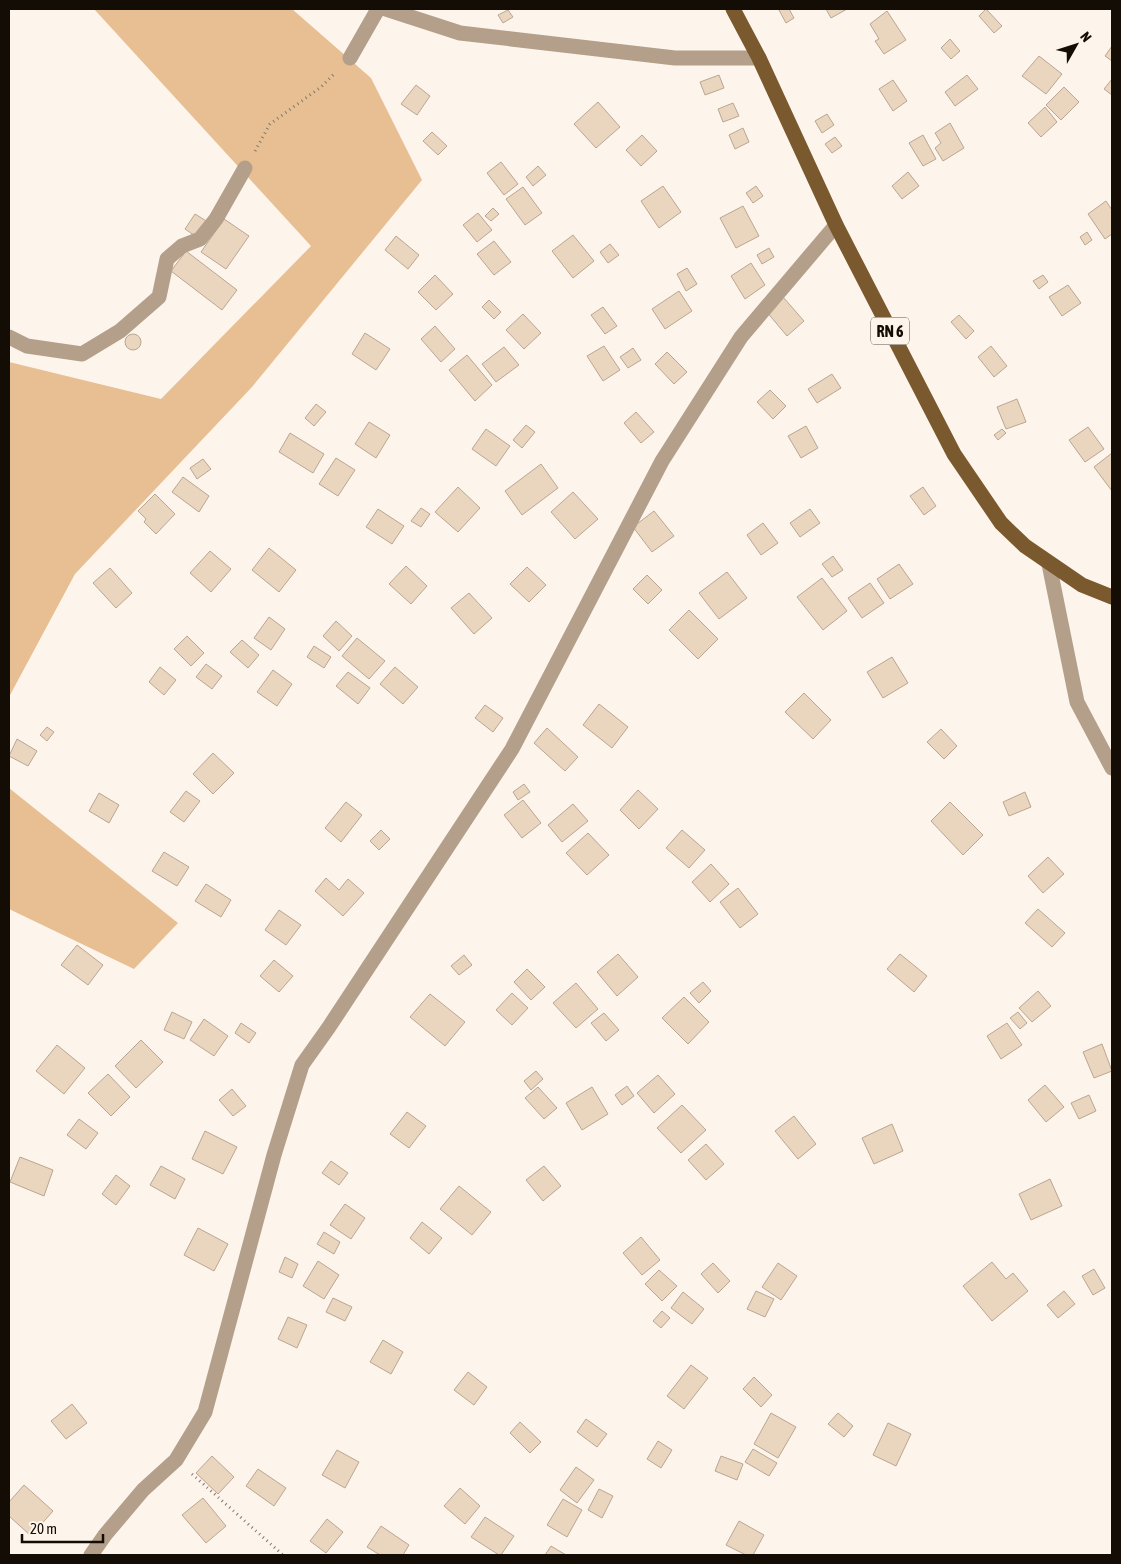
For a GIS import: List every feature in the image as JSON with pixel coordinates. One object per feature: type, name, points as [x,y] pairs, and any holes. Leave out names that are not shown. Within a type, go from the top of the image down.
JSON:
[{"type":"main road","name":"RN 6","points":[[734,9],[759,58],[836,225],[954,454],[1001,523],[1025,546],[1082,585],[1112,597]]},
{"type":"street","points":[[350,58],[378,9]]},
{"type":"street","points":[[386,9],[460,33],[675,58],[759,58]]},
{"type":"street","points":[[9,337],[27,346],[82,354],[120,331],[159,297],[167,259],[182,246],[200,239],[216,218],[245,168]]},
{"type":"street","points":[[91,1555],[105,1535],[143,1490],[176,1460],[205,1412],[274,1155],[302,1064],[329,1027],[512,749],[662,461],[741,337],[836,225]]},
{"type":"street","points":[[1049,564],[1077,702],[1112,768]]},
{"type":"path","points":[[245,168],[270,124],[321,87],[350,58]]},
{"type":"path","points":[[176,1460],[283,1555]]},
{"type":"shaded area","points":[[94,9],[292,9],[371,78],[422,180],[252,387],[75,574],[9,697],[9,362],[161,399],[311,246]]},
{"type":"shaded area","points":[[9,788],[178,923],[134,969],[9,909]]},
{"type":"building","points":[[789,9],[794,18],[786,23],[779,10]]},
{"type":"building","points":[[826,9],[847,9],[831,18]]},
{"type":"building","points":[[986,9],[1002,26],[994,33],[979,16]]},
{"type":"building","points":[[508,10],[513,17],[503,23],[498,15]]},
{"type":"building","points":[[887,11],[906,40],[884,54],[875,41],[879,39],[870,24]]},
{"type":"building","points":[[950,39],[960,51],[951,59],[941,48]]},
{"type":"building","points":[[1112,46],[1112,61],[1105,56]]},
{"type":"building","points":[[1039,56],[1062,74],[1046,94],[1022,76]]},
{"type":"building","points":[[719,75],[724,88],[705,95],[700,82]]},
{"type":"building","points":[[967,75],[978,89],[955,106],[945,92]]},
{"type":"building","points":[[1112,79],[1112,95],[1104,89]]},
{"type":"building","points":[[893,80],[907,101],[893,111],[879,89]]},
{"type":"building","points":[[416,85],[430,96],[417,115],[401,104]]},
{"type":"building","points":[[1064,87],[1079,102],[1061,120],[1046,105]]},
{"type":"building","points":[[598,102],[620,127],[596,148],[574,124]]},
{"type":"building","points":[[733,103],[739,116],[723,122],[718,109]]},
{"type":"building","points":[[1045,107],[1057,122],[1041,137],[1028,123]]},
{"type":"building","points":[[827,114],[834,125],[822,133],[815,121]]},
{"type":"building","points":[[950,123],[964,148],[943,161],[935,148],[941,143],[935,133]]},
{"type":"building","points":[[743,128],[749,142],[735,149],[729,135]]},
{"type":"building","points":[[432,132],[447,146],[438,155],[423,141]]},
{"type":"building","points":[[642,135],[657,151],[641,166],[626,150]]},
{"type":"building","points":[[923,135],[936,159],[923,166],[909,143]]},
{"type":"building","points":[[835,137],[842,146],[832,153],[825,144]]},
{"type":"building","points":[[501,162],[518,184],[504,195],[487,173]]},
{"type":"building","points":[[538,166],[546,175],[533,186],[526,177]]},
{"type":"building","points":[[908,172],[919,186],[902,199],[892,186]]},
{"type":"building","points":[[663,186],[681,212],[659,228],[641,201]]},
{"type":"building","points":[[756,186],[763,196],[753,203],[746,193]]},
{"type":"building","points":[[523,187],[542,213],[525,225],[506,199]]},
{"type":"building","points":[[1106,201],[1112,210],[1112,234],[1105,239],[1088,214]]},
{"type":"building","points":[[743,206],[759,236],[736,248],[720,218]]},
{"type":"building","points":[[493,208],[499,214],[491,221],[485,216]]},
{"type":"building","points":[[478,213],[492,230],[477,242],[463,225]]},
{"type":"building","points":[[195,214],[208,222],[198,238],[185,229]]},
{"type":"building","points":[[224,219],[249,236],[226,269],[201,252]]},
{"type":"building","points":[[1087,232],[1092,240],[1085,245],[1080,237]]},
{"type":"building","points":[[573,235],[594,261],[573,278],[552,251]]},
{"type":"building","points":[[396,236],[419,255],[408,269],[385,250]]},
{"type":"building","points":[[494,241],[511,262],[494,275],[477,254]]},
{"type":"building","points":[[610,244],[619,255],[608,263],[600,252]]},
{"type":"building","points":[[769,248],[774,257],[762,264],[757,255]]},
{"type":"building","points":[[186,251],[237,290],[222,310],[171,271]]},
{"type":"building","points":[[751,263],[765,285],[745,299],[731,276]]},
{"type":"building","points":[[687,268],[697,284],[686,291],[677,274]]},
{"type":"building","points":[[435,275],[453,294],[436,310],[418,292]]},
{"type":"building","points":[[1043,275],[1048,282],[1039,289],[1033,281]]},
{"type":"building","points":[[1068,285],[1081,303],[1062,316],[1049,297]]},
{"type":"building","points":[[679,291],[692,311],[665,329],[652,309]]},
{"type":"building","points":[[783,297],[804,321],[787,336],[766,311]]},
{"type":"building","points":[[489,300],[501,312],[494,319],[482,307]]},
{"type":"building","points":[[603,307],[617,326],[605,334],[591,315]]},
{"type":"building","points":[[523,314],[541,333],[524,349],[506,330]]},
{"type":"building","points":[[959,315],[974,331],[966,339],[951,322]]},
{"type":"building","points":[[435,326],[455,349],[441,362],[421,339]]},
{"type":"building","points":[[365,333],[390,349],[376,370],[352,354]]},
{"type":"building","points":[[133,334],[139,336],[141,342],[139,348],[133,350],[127,348],[125,342],[127,336]]},
{"type":"building","points":[[604,346],[620,370],[603,381],[587,356]]},
{"type":"building","points":[[991,346],[1007,366],[994,377],[978,357]]},
{"type":"building","points":[[504,347],[519,365],[496,382],[482,364]]},
{"type":"building","points":[[633,348],[641,360],[628,368],[620,357]]},
{"type":"building","points":[[667,352],[687,372],[674,384],[655,364]]},
{"type":"building","points":[[467,355],[492,385],[475,401],[449,370]]},
{"type":"building","points":[[832,374],[841,388],[817,403],[808,389]]},
{"type":"building","points":[[770,390],[786,406],[773,419],[757,402]]},
{"type":"building","points":[[1017,399],[1026,422],[1006,429],[997,407]]},
{"type":"building","points":[[316,404],[326,412],[314,426],[305,418]]},
{"type":"building","points":[[636,412],[654,432],[641,443],[624,423]]},
{"type":"building","points":[[369,422],[390,435],[376,458],[355,444]]},
{"type":"building","points":[[526,425],[535,432],[522,448],[513,440]]},
{"type":"building","points":[[806,426],[818,448],[801,458],[788,436]]},
{"type":"building","points":[[1088,427],[1104,449],[1085,462],[1069,440]]},
{"type":"building","points":[[486,429],[510,446],[496,466],[472,449]]},
{"type":"building","points":[[1002,429],[1006,433],[998,440],[994,435]]},
{"type":"building","points":[[290,433],[324,454],[313,473],[279,452]]},
{"type":"building","points":[[1112,453],[1112,491],[1094,467]]},
{"type":"building","points":[[336,458],[355,470],[338,496],[319,484]]},
{"type":"building","points":[[203,459],[211,469],[197,479],[190,468]]},
{"type":"building","points":[[541,464],[558,488],[522,515],[505,491]]},
{"type":"building","points":[[183,477],[209,496],[199,512],[172,492]]},
{"type":"building","points":[[458,487],[480,508],[458,532],[435,512]]},
{"type":"building","points":[[923,487],[936,506],[924,515],[910,496]]},
{"type":"building","points":[[573,492],[598,519],[575,539],[551,512]]},
{"type":"building","points":[[155,494],[175,514],[156,534],[144,522],[146,519],[138,511]]},
{"type":"building","points":[[421,508],[430,514],[421,527],[411,521]]},
{"type":"building","points":[[378,509],[404,526],[392,544],[366,527]]},
{"type":"building","points":[[810,509],[820,523],[800,537],[790,523]]},
{"type":"building","points":[[654,511],[674,536],[652,552],[633,527]]},
{"type":"building","points":[[763,523],[778,543],[761,555],[747,535]]},
{"type":"building","points":[[269,548],[296,570],[279,592],[252,570]]},
{"type":"building","points":[[210,551],[231,569],[211,592],[190,573]]},
{"type":"building","points":[[833,556],[843,570],[832,577],[822,564]]},
{"type":"building","points":[[899,564],[913,584],[890,599],[877,579]]},
{"type":"building","points":[[406,566],[427,586],[411,604],[389,584]]},
{"type":"building","points":[[527,567],[546,585],[529,602],[510,584]]},
{"type":"building","points":[[110,568],[132,593],[116,608],[93,583]]},
{"type":"building","points":[[727,572],[747,598],[719,619],[699,593]]},
{"type":"building","points":[[647,575],[662,590],[648,604],[633,589]]},
{"type":"building","points":[[822,578],[847,611],[823,630],[797,597]]},
{"type":"building","points":[[870,583],[884,603],[862,618],[848,598]]},
{"type":"building","points":[[469,593],[492,618],[474,634],[451,608]]},
{"type":"building","points":[[689,610],[718,639],[698,659],[669,630]]},
{"type":"building","points":[[269,617],[285,629],[271,650],[254,638]]},
{"type":"building","points":[[336,621],[352,636],[339,651],[323,636]]},
{"type":"building","points":[[187,636],[204,653],[191,666],[174,649]]},
{"type":"building","points":[[357,638],[385,661],[369,679],[342,656]]},
{"type":"building","points":[[242,640],[259,655],[248,668],[230,652]]},
{"type":"building","points":[[314,646],[331,657],[324,668],[307,657]]},
{"type":"building","points":[[892,657],[908,683],[883,698],[867,672]]},
{"type":"building","points":[[206,664],[222,676],[212,689],[196,677]]},
{"type":"building","points":[[160,667],[176,680],[164,695],[149,682]]},
{"type":"building","points":[[395,667],[418,687],[403,704],[380,684]]},
{"type":"building","points":[[273,670],[292,684],[277,706],[257,692]]},
{"type":"building","points":[[348,672],[370,688],[358,704],[336,686]]},
{"type":"building","points":[[804,693],[831,720],[813,739],[785,712]]},
{"type":"building","points":[[599,704],[628,727],[612,748],[583,725]]},
{"type":"building","points":[[485,705],[503,718],[493,732],[475,718]]},
{"type":"building","points":[[47,727],[54,732],[47,741],[40,735]]},
{"type":"building","points":[[547,728],[578,757],[565,771],[534,743]]},
{"type":"building","points":[[941,729],[957,746],[944,759],[927,742]]},
{"type":"building","points":[[17,739],[37,751],[28,766],[9,756]]},
{"type":"building","points":[[213,753],[234,773],[213,794],[193,774]]},
{"type":"building","points":[[524,784],[530,792],[518,800],[513,792]]},
{"type":"building","points":[[638,790],[658,809],[639,829],[620,810]]},
{"type":"building","points":[[186,791],[200,801],[184,822],[170,812]]},
{"type":"building","points":[[1025,792],[1031,807],[1009,816],[1003,802]]},
{"type":"building","points":[[99,793],[119,805],[109,823],[89,811]]},
{"type":"building","points":[[523,800],[541,823],[522,838],[504,815]]},
{"type":"building","points":[[346,802],[362,815],[341,842],[325,828]]},
{"type":"building","points":[[950,802],[983,835],[963,855],[931,821]]},
{"type":"building","points":[[573,804],[588,821],[562,842],[548,825]]},
{"type":"building","points":[[381,830],[390,839],[379,850],[370,841]]},
{"type":"building","points":[[682,830],[705,850],[689,868],[666,848]]},
{"type":"building","points":[[588,833],[609,855],[587,875],[566,853]]},
{"type":"building","points":[[164,852],[189,867],[177,886],[152,871]]},
{"type":"building","points":[[1048,857],[1064,874],[1043,893],[1028,876]]},
{"type":"building","points":[[711,864],[729,884],[710,902],[692,882]]},
{"type":"building","points":[[326,878],[339,890],[348,879],[364,893],[343,916],[315,891]]},
{"type":"building","points":[[206,884],[231,900],[221,917],[195,901]]},
{"type":"building","points":[[738,888],[758,914],[740,928],[720,902]]},
{"type":"building","points":[[1038,909],[1065,933],[1052,947],[1025,923]]},
{"type":"building","points":[[279,910],[301,925],[286,945],[265,930]]},
{"type":"building","points":[[77,945],[103,965],[88,985],[61,965]]},
{"type":"building","points":[[618,954],[638,977],[617,996],[597,972]]},
{"type":"building","points":[[900,954],[927,976],[914,992],[887,969]]},
{"type":"building","points":[[464,955],[472,965],[459,975],[451,966]]},
{"type":"building","points":[[274,960],[293,976],[279,992],[260,976]]},
{"type":"building","points":[[527,969],[545,987],[531,1000],[514,982]]},
{"type":"building","points":[[703,982],[711,991],[699,1003],[690,993]]},
{"type":"building","points":[[576,983],[598,1009],[576,1028],[553,1003]]},
{"type":"building","points":[[1038,991],[1051,1006],[1032,1022],[1019,1008]]},
{"type":"building","points":[[512,993],[528,1008],[512,1025],[496,1010]]},
{"type":"building","points":[[430,994],[465,1022],[445,1046],[410,1017]]},
{"type":"building","points":[[684,997],[709,1022],[688,1044],[662,1018]]},
{"type":"building","points":[[172,1012],[192,1022],[184,1039],[164,1030]]},
{"type":"building","points":[[1018,1012],[1027,1023],[1020,1029],[1010,1018]]},
{"type":"building","points":[[604,1013],[619,1030],[606,1041],[591,1023]]},
{"type":"building","points":[[204,1019],[228,1036],[214,1056],[190,1040]]},
{"type":"building","points":[[241,1023],[256,1033],[249,1043],[235,1033]]},
{"type":"building","points":[[1007,1023],[1022,1045],[1001,1059],[987,1036]]},
{"type":"building","points":[[141,1040],[163,1062],[136,1088],[115,1066]]},
{"type":"building","points":[[1102,1044],[1112,1071],[1094,1078],[1083,1052]]},
{"type":"building","points":[[57,1045],[85,1068],[64,1094],[36,1071]]},
{"type":"building","points":[[536,1071],[543,1079],[531,1090],[524,1081]]},
{"type":"building","points":[[108,1074],[130,1097],[111,1116],[88,1093]]},
{"type":"building","points":[[658,1075],[675,1094],[654,1113],[637,1093]]},
{"type":"building","points":[[1045,1085],[1064,1107],[1046,1122],[1028,1100]]},
{"type":"building","points":[[627,1086],[634,1096],[622,1105],[615,1095]]},
{"type":"building","points":[[538,1087],[557,1108],[544,1119],[525,1098]]},
{"type":"building","points":[[592,1087],[608,1114],[582,1130],[566,1103]]},
{"type":"building","points":[[232,1089],[246,1106],[233,1116],[219,1100]]},
{"type":"building","points":[[1089,1095],[1096,1111],[1079,1119],[1071,1103]]},
{"type":"building","points":[[682,1105],[706,1130],[681,1153],[657,1128]]},
{"type":"building","points":[[407,1112],[426,1126],[409,1148],[390,1134]]},
{"type":"building","points":[[794,1116],[816,1144],[798,1159],[775,1131]]},
{"type":"building","points":[[79,1119],[98,1133],[86,1149],[67,1135]]},
{"type":"building","points":[[892,1124],[903,1151],[874,1164],[862,1138]]},
{"type":"building","points":[[205,1131],[237,1147],[223,1174],[192,1159]]},
{"type":"building","points":[[706,1144],[724,1164],[706,1180],[688,1160]]},
{"type":"building","points":[[20,1157],[53,1170],[44,1196],[10,1182]]},
{"type":"building","points":[[331,1161],[348,1173],[339,1185],[322,1173]]},
{"type":"building","points":[[161,1166],[185,1179],[175,1199],[150,1185]]},
{"type":"building","points":[[544,1166],[561,1186],[543,1201],[526,1180]]},
{"type":"building","points":[[116,1175],[130,1186],[116,1205],[102,1194]]},
{"type":"building","points":[[1050,1179],[1062,1206],[1031,1220],[1019,1194]]},
{"type":"building","points":[[459,1186],[491,1212],[472,1235],[440,1209]]},
{"type":"building","points":[[345,1204],[365,1218],[351,1239],[330,1225]]},
{"type":"building","points":[[422,1222],[442,1238],[429,1254],[410,1238]]},
{"type":"building","points":[[198,1228],[228,1244],[214,1271],[184,1255]]},
{"type":"building","points":[[324,1232],[340,1242],[334,1254],[317,1244]]},
{"type":"building","points":[[641,1237],[660,1260],[642,1275],[623,1253]]},
{"type":"building","points":[[285,1257],[298,1264],[292,1278],[279,1272]]},
{"type":"building","points":[[318,1261],[339,1275],[324,1299],[303,1286]]},
{"type":"building","points":[[992,1262],[1006,1279],[1013,1273],[1028,1291],[992,1321],[963,1286]]},
{"type":"building","points":[[713,1263],[730,1281],[718,1293],[701,1274]]},
{"type":"building","points":[[778,1263],[797,1276],[781,1300],[762,1287]]},
{"type":"building","points":[[1094,1269],[1105,1288],[1093,1295],[1082,1276]]},
{"type":"building","points":[[659,1270],[677,1286],[662,1301],[645,1284]]},
{"type":"building","points":[[756,1291],[774,1299],[765,1317],[747,1309]]},
{"type":"building","points":[[1064,1291],[1075,1304],[1058,1318],[1047,1305]]},
{"type":"building","points":[[683,1292],[704,1309],[692,1324],[671,1308]]},
{"type":"building","points":[[333,1298],[352,1307],[345,1321],[326,1312]]},
{"type":"building","points":[[662,1311],[670,1318],[661,1328],[653,1321]]},
{"type":"building","points":[[288,1317],[307,1325],[297,1348],[278,1339]]},
{"type":"building","points":[[383,1340],[403,1352],[391,1374],[370,1362]]},
{"type":"building","points":[[691,1365],[708,1378],[684,1409],[667,1396]]},
{"type":"building","points":[[468,1372],[487,1387],[474,1405],[454,1390]]},
{"type":"building","points":[[754,1377],[772,1395],[761,1407],[743,1389]]},
{"type":"building","points":[[72,1404],[87,1423],[66,1439],[51,1421]]},
{"type":"building","points":[[771,1413],[796,1427],[778,1458],[754,1444]]},
{"type":"building","points":[[838,1413],[853,1426],[844,1437],[828,1424]]},
{"type":"building","points":[[586,1419],[607,1434],[597,1447],[577,1432]]},
{"type":"building","points":[[520,1422],[541,1442],[530,1453],[510,1433]]},
{"type":"building","points":[[888,1423],[911,1434],[896,1466],[873,1455]]},
{"type":"building","points":[[658,1441],[672,1450],[661,1468],[647,1459]]},
{"type":"building","points":[[753,1449],[777,1463],[769,1476],[745,1462]]},
{"type":"building","points":[[337,1450],[359,1462],[345,1488],[322,1475]]},
{"type":"building","points":[[212,1456],[234,1477],[218,1494],[196,1473]]},
{"type":"building","points":[[721,1456],[743,1464],[737,1480],[715,1471]]},
{"type":"building","points":[[576,1467],[594,1480],[577,1503],[560,1490]]},
{"type":"building","points":[[258,1469],[286,1488],[274,1506],[246,1486]]},
{"type":"building","points":[[24,1485],[53,1511],[31,1536],[9,1516],[9,1502]]},
{"type":"building","points":[[460,1488],[480,1506],[465,1524],[444,1506]]},
{"type":"building","points":[[599,1489],[613,1496],[602,1518],[588,1510]]},
{"type":"building","points":[[203,1498],[226,1526],[206,1543],[182,1515]]},
{"type":"building","points":[[563,1499],[582,1510],[567,1537],[547,1525]]},
{"type":"building","points":[[485,1517],[514,1536],[501,1555],[471,1537]]},
{"type":"building","points":[[327,1519],[343,1532],[326,1553],[310,1541]]},
{"type":"building","points":[[739,1521],[764,1535],[753,1555],[746,1555],[726,1545]]},
{"type":"building","points":[[381,1526],[409,1545],[403,1555],[380,1555],[367,1547]]},
{"type":"building","points":[[551,1546],[566,1555],[545,1555]]}]
